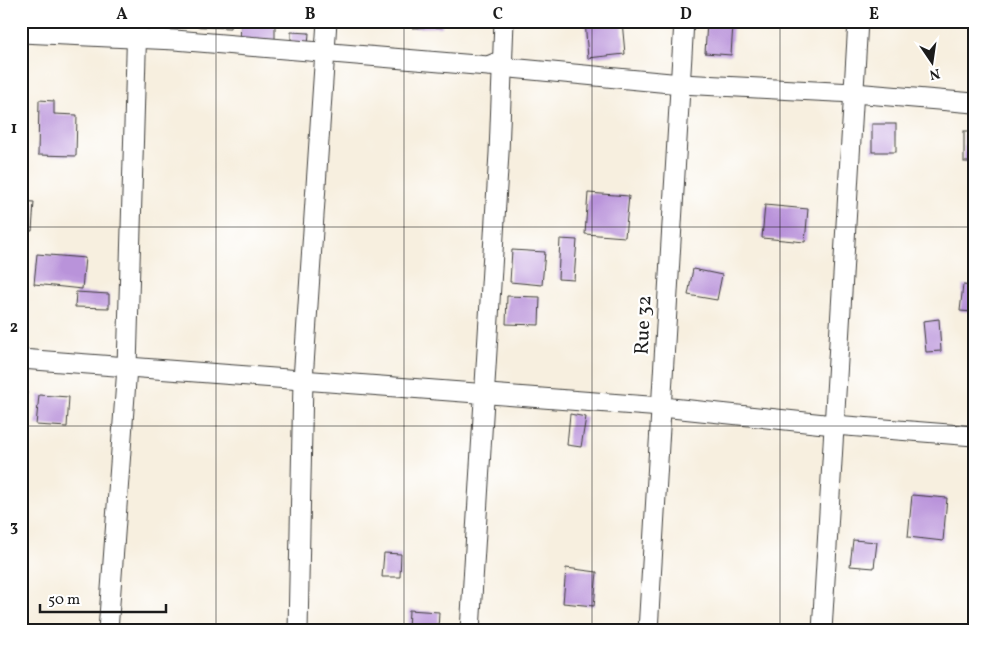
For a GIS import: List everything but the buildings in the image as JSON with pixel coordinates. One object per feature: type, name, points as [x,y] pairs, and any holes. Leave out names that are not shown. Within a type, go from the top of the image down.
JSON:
[{"type":"street","points":[[298,631],[303,380],[327,21]]},
{"type":"street","points":[[470,631],[499,153],[497,65],[504,21]]},
{"type":"street","name":"Rue 32","points":[[648,631],[684,21]]},
{"type":"street","points":[[822,631],[858,21]]},
{"type":"street","points":[[108,631],[127,367],[136,30]]},
{"type":"street","points":[[21,33],[136,30],[325,53],[497,65],[681,84],[854,93],[974,103]]},
{"type":"street","points":[[21,359],[662,407],[834,425],[974,436]]}]
